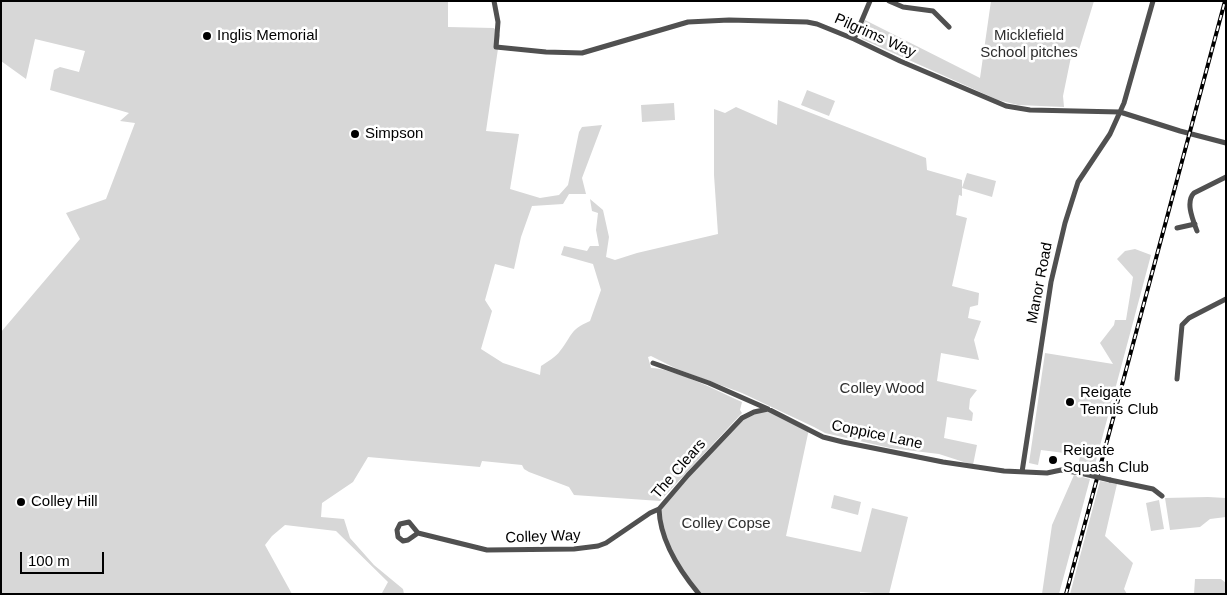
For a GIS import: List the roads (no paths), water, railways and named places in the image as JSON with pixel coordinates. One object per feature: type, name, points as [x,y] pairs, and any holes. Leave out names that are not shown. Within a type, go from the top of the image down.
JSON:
[{"type":"street","name":"Pilgrims Way","points":[[494,1],[498,22],[496,47],[546,52],[582,53],[688,22],[729,20],[807,22],[817,24],[854,39],[900,61],[1006,106],[1030,110],[1120,112],[1226,143]]},
{"type":"street","points":[[854,39],[870,1]]},
{"type":"street","points":[[889,1],[903,7],[933,11],[949,27]]},
{"type":"street","name":"Manor Road","points":[[1022,472],[1051,282],[1065,223],[1078,182],[1106,141],[1120,112],[1153,1]]},
{"type":"street","points":[[1197,230],[1190,203],[1191,195],[1226,177]]},
{"type":"street","points":[[1177,228],[1195,224]]},
{"type":"street","points":[[1177,379],[1182,324],[1226,299]]},
{"type":"street","name":"Coppice Lane","points":[[653,363],[709,383],[768,409],[823,437],[943,462],[999,471],[1047,473],[1061,470],[1080,473],[1153,489],[1162,496]]},
{"type":"street","name":"The Clears","points":[[699,594],[673,558],[660,520],[659,509],[688,474],[742,418],[754,412],[768,409]]},
{"type":"street","name":"Colley Way","points":[[418,533],[487,550],[574,549],[606,543],[659,509]]},
{"type":"railway","points":[[1066,594],[1225,1]]},
{"type":"place","name":"Inglis Memorial","points":[[207,36]]},
{"type":"place","name":"Simpson","points":[[355,134]]},
{"type":"place","name":"Reigate Tennis Club","points":[[1070,402]]},
{"type":"place","name":"Reigate Squash Club","points":[[1053,460]]},
{"type":"place","name":"Colley Hill","points":[[21,502]]},
{"type":"park label","name":"Micklefield School pitches","points":[[1029,44]]},
{"type":"park label","name":"Colley Wood","points":[[882,389]]},
{"type":"park label","name":"Colley Copse","points":[[726,524]]}]
